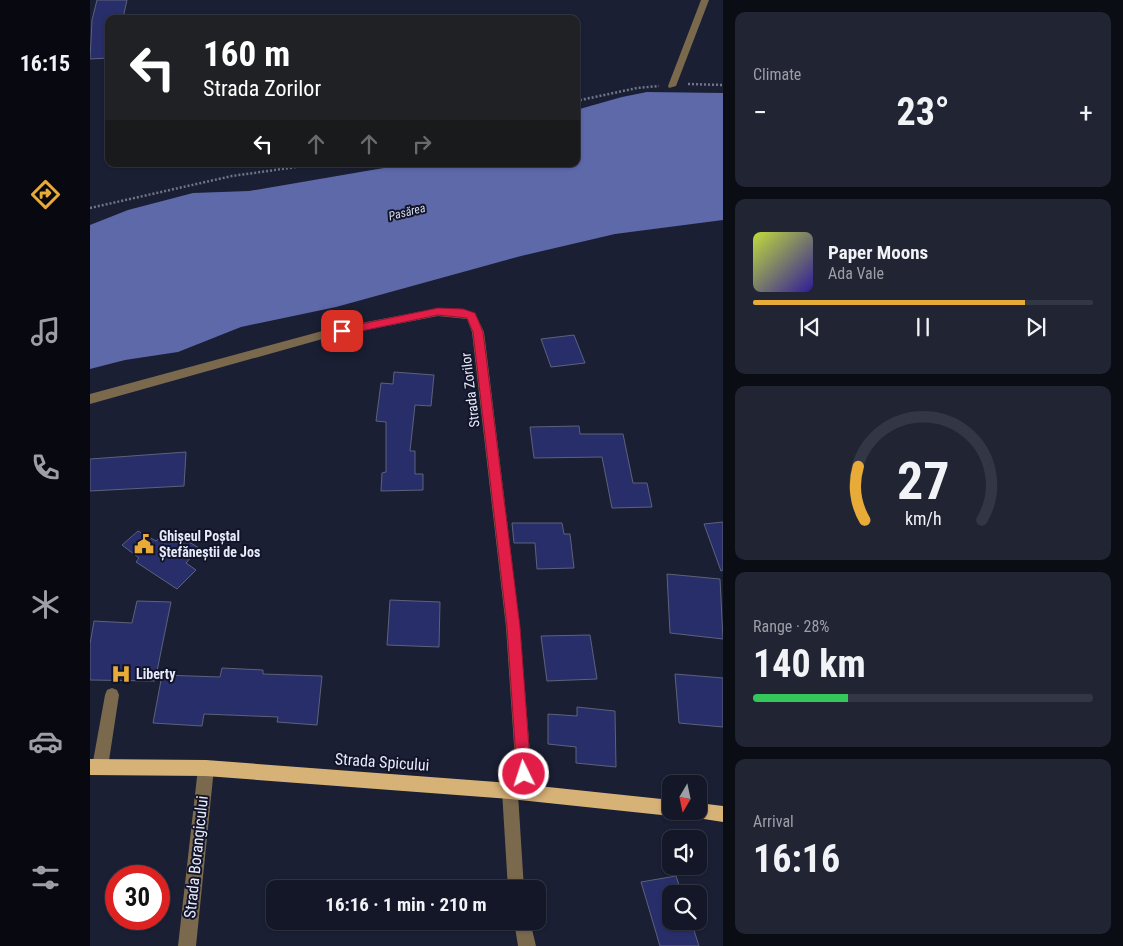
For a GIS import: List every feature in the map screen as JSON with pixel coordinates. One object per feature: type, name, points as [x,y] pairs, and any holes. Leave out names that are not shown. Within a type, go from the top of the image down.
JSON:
[{"type":"main road","name":"Strada Spicului","points":[[95,767],[206,768],[517,792],[662,807]]},
{"type":"main road","points":[[708,812],[723,814]]},
{"type":"street","points":[[672,86],[705,0]]},
{"type":"street","name":"Strada Zorilor","points":[[90,399],[326,334],[438,312],[463,313],[471,316],[478,332],[511,608],[517,792]]},
{"type":"street","points":[[95,767],[112,695]]},
{"type":"street","name":"Strada Borangicului","points":[[188,946],[206,768]]},
{"type":"street","points":[[516,880],[517,792]]},
{"type":"street","points":[[523,930],[526,946]]},
{"type":"path","points":[[580,100],[636,88],[723,85]]},
{"type":"path","points":[[90,208],[232,176],[296,167]]},
{"type":"water","name":"Pasărea","points":[[647,92],[723,93],[723,220],[615,234],[521,256],[336,307],[241,327],[178,352],[125,360],[90,369],[90,225],[128,210],[193,193],[249,191],[389,167],[580,167],[580,109]]},
{"type":"building","points":[[97,0],[127,0],[124,15],[105,15],[105,58],[90,59],[92,20]]},
{"type":"building","points":[[574,335],[585,363],[551,367],[541,339]]},
{"type":"building","points":[[394,372],[434,375],[431,406],[415,405],[410,451],[415,451],[415,474],[423,474],[423,490],[381,491],[382,473],[386,472],[386,422],[376,421],[381,383],[393,384]]},
{"type":"building","points":[[579,426],[580,434],[623,434],[633,483],[647,483],[652,507],[612,508],[602,457],[534,458],[530,427]]},
{"type":"building","points":[[186,452],[184,486],[90,491],[90,459]]},
{"type":"building","points":[[723,522],[723,570],[721,571],[704,524]]},
{"type":"building","points":[[512,523],[562,523],[564,534],[570,534],[574,568],[537,569],[535,543],[514,543]]},
{"type":"building","points":[[169,530],[199,548],[186,563],[196,570],[177,589],[136,562],[139,558],[122,545],[138,531],[156,541]]},
{"type":"building","points":[[667,574],[720,579],[723,639],[670,633]]},
{"type":"building","points":[[390,600],[440,602],[439,647],[387,645]]},
{"type":"building","points":[[137,601],[171,602],[155,681],[90,680],[90,644],[94,621],[132,623]]},
{"type":"building","points":[[590,635],[597,679],[547,681],[541,636]]},
{"type":"building","points":[[222,668],[263,670],[263,674],[322,676],[317,725],[277,722],[278,717],[204,714],[202,726],[153,723],[162,675],[220,677]]},
{"type":"building","points":[[675,674],[723,678],[723,727],[679,723]]},
{"type":"building","points":[[577,707],[615,711],[616,767],[576,763],[576,747],[548,744],[548,714],[577,716]]},
{"type":"building","points":[[676,876],[679,885],[662,885],[662,930],[694,930],[699,946],[660,946],[641,882]]},
{"type":"place","name":"Ghișeul Poștal Ștefăneștii de Jos","points":[[144,544]]},
{"type":"place","name":"Liberty","points":[[121,674]]},
{"type":"route","points":[[342,331],[438,312],[463,313],[471,316],[478,332],[513,627],[524,774]]}]
